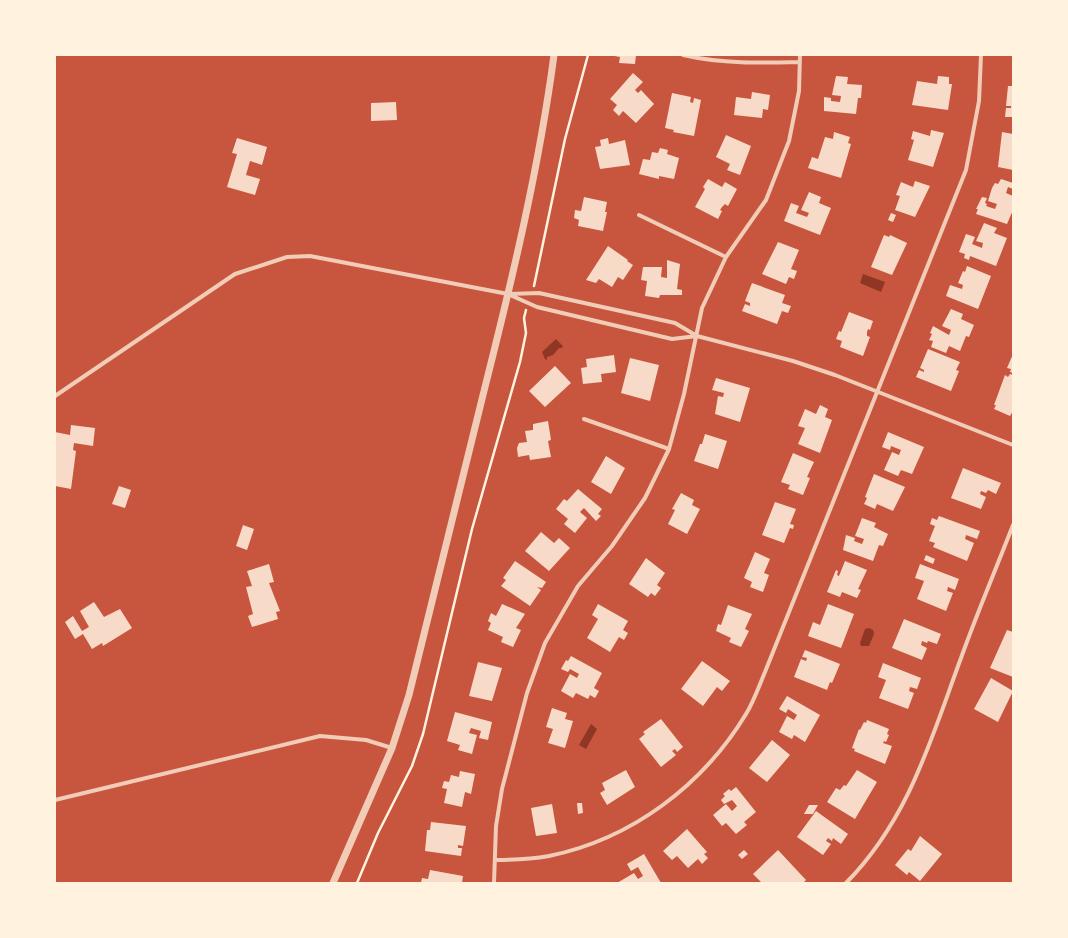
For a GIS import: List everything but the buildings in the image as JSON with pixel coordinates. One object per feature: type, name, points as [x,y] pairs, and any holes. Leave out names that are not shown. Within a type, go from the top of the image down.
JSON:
[{"type":"street","points":[[333,883],[392,748],[409,695],[508,294],[529,200],[549,96],[554,55]]},
{"type":"street","points":[[683,55],[713,61],[752,63],[800,62]]},
{"type":"street","points":[[494,883],[496,826],[502,789],[526,693],[545,644],[578,586],[612,546],[645,498],[669,449],[684,394],[702,308],[726,257],[766,200],[789,141],[799,91],[800,55]]},
{"type":"street","points":[[495,860],[550,856],[609,836],[638,822],[669,802],[697,778],[724,747],[747,713],[765,672],[876,391],[966,170],[979,101],[981,55]]},
{"type":"street","points":[[638,215],[726,257]]},
{"type":"street","points":[[55,396],[235,274],[287,257],[310,256],[508,294],[539,293],[675,323],[697,336],[793,361],[876,391],[1013,445]]},
{"type":"street","points":[[508,294],[537,307],[672,339],[697,336]]},
{"type":"street","points":[[584,419],[669,449]]},
{"type":"street","points":[[846,883],[856,873],[882,838],[907,797],[928,753],[961,657],[1013,525]]},
{"type":"street","points":[[55,800],[320,736],[366,740],[392,748]]},
{"type":"path","points":[[532,293],[565,139],[588,55]]},
{"type":"path","points":[[357,883],[378,833],[412,766],[423,734],[472,529],[520,362],[526,333],[524,318],[528,303]]},
{"type":"shaded area","points":[[863,274],[885,282],[881,292],[860,283]]},
{"type":"shaded area","points":[[556,339],[563,346],[553,355],[547,357],[547,360],[542,352]]},
{"type":"shaded area","points":[[869,628],[873,630],[874,634],[869,646],[861,646],[860,643],[865,629]]},
{"type":"shaded area","points":[[591,724],[597,729],[586,749],[579,745]]}]
